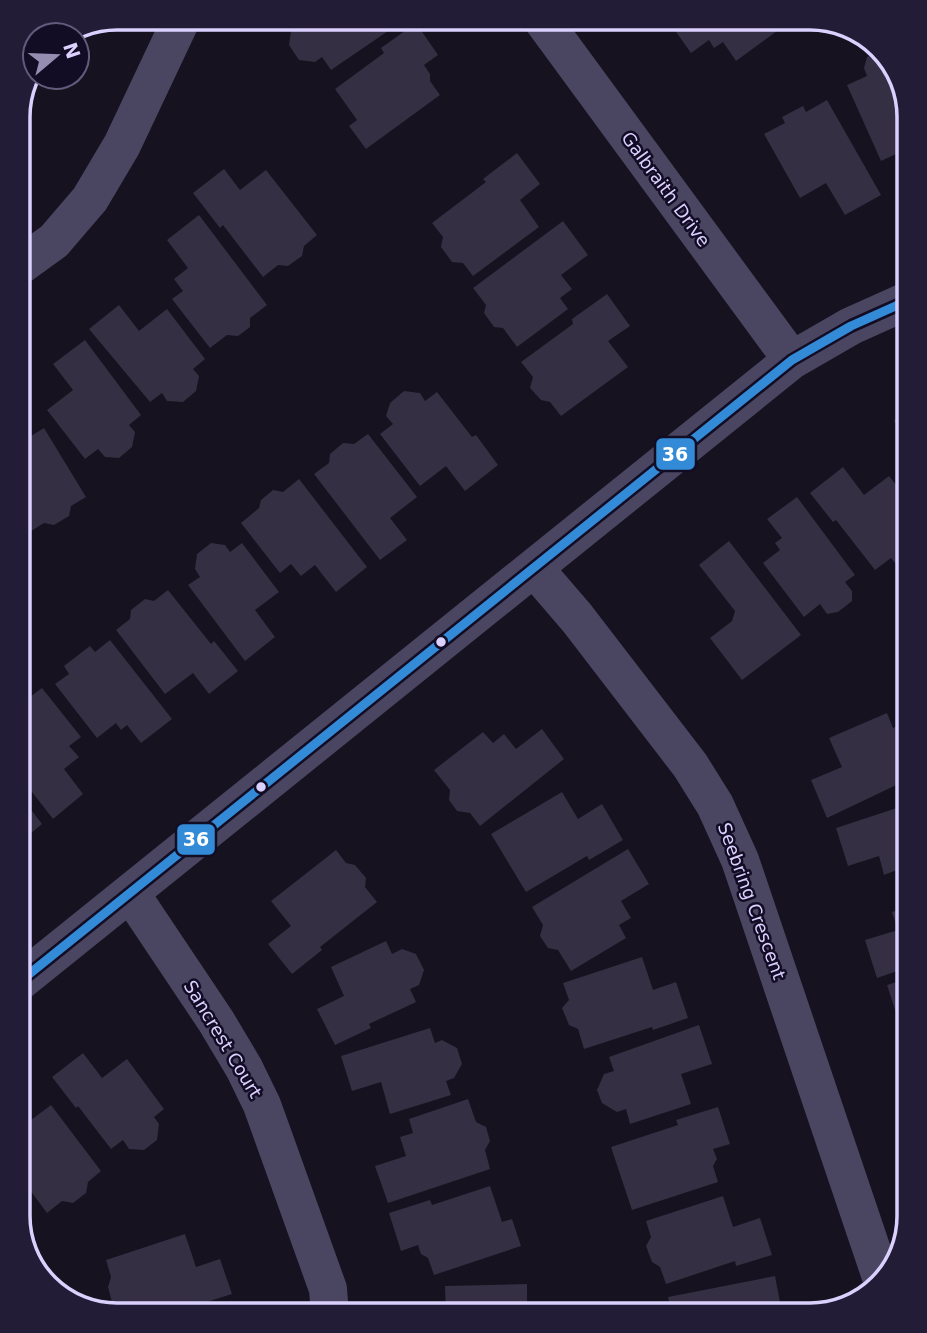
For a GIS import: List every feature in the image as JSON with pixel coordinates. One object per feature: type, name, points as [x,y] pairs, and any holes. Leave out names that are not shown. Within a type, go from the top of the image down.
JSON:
[{"type":"street","points":[[30,258],[54,241],[90,199],[122,145],[176,30]]},
{"type":"street","name":"Galbraith Drive","points":[[550,30],[792,360]]},
{"type":"street","points":[[30,974],[792,360],[851,326],[897,305]]},
{"type":"street","name":"Seebring Crescent","points":[[534,568],[577,618],[690,765],[715,805],[740,860],[880,1268]]},
{"type":"street","name":"Sancrest Court","points":[[131,894],[216,1021],[262,1105],[328,1289],[329,1303]]},
{"type":"building","points":[[389,30],[331,70],[322,57],[315,62],[299,60],[289,45],[291,31]]},
{"type":"building","points":[[406,30],[421,30],[438,55],[424,65],[430,74],[430,81],[440,95],[366,149],[349,126],[357,120],[335,89],[384,53],[381,48]]},
{"type":"building","points":[[675,30],[778,30],[736,61],[723,42],[714,48],[709,40],[691,53]]},
{"type":"building","points":[[872,55],[886,73],[897,105],[897,154],[881,161],[847,85],[867,76],[864,68],[867,57]]},
{"type":"building","points":[[827,100],[881,195],[845,215],[826,183],[800,198],[764,134],[785,123],[782,117],[803,106],[806,112]]},
{"type":"building","points":[[517,153],[540,184],[520,200],[539,227],[473,276],[463,263],[452,262],[441,247],[443,237],[432,223],[486,182],[483,179]]},
{"type":"building","points":[[224,169],[240,190],[266,170],[317,235],[304,246],[302,256],[288,266],[278,265],[263,277],[223,225],[220,228],[193,193]]},
{"type":"building","points":[[199,215],[267,305],[250,318],[250,327],[238,336],[227,335],[210,348],[172,299],[183,291],[174,279],[188,268],[167,240]]},
{"type":"building","points":[[563,221],[588,255],[561,275],[572,289],[560,298],[568,309],[517,347],[503,328],[494,327],[484,313],[486,305],[473,288]]},
{"type":"building","points":[[607,294],[630,326],[608,341],[628,367],[561,416],[550,402],[541,400],[530,388],[533,377],[521,362],[573,324],[572,319]]},
{"type":"building","points":[[119,305],[139,331],[167,309],[205,359],[193,369],[199,376],[196,391],[183,402],[167,401],[162,393],[150,402],[89,329]]},
{"type":"building","points":[[85,340],[141,415],[129,425],[135,432],[132,447],[119,458],[105,457],[98,449],[85,459],[47,410],[73,390],[53,364]]},
{"type":"building","points":[[404,391],[420,393],[425,401],[437,392],[472,437],[476,435],[498,465],[465,491],[446,466],[420,486],[380,434],[393,424],[386,416],[390,403]]},
{"type":"building","points":[[44,428],[86,497],[71,506],[69,516],[54,525],[44,523],[30,532],[30,437]]},
{"type":"building","points":[[368,434],[417,497],[390,518],[407,540],[380,560],[314,474],[329,463],[330,454],[343,443],[354,444]]},
{"type":"building","points":[[843,467],[864,495],[889,476],[897,486],[897,565],[891,558],[875,570],[836,520],[833,522],[810,493]]},
{"type":"building","points":[[299,479],[367,567],[336,592],[315,565],[301,576],[291,564],[280,573],[241,523],[259,508],[261,500],[273,490],[283,492]]},
{"type":"building","points":[[797,497],[855,575],[845,582],[852,591],[852,601],[838,612],[827,614],[820,604],[804,617],[763,563],[780,550],[775,543],[782,538],[767,519]]},
{"type":"building","points":[[729,541],[801,635],[742,680],[710,638],[732,621],[735,611],[699,565]]},
{"type":"building","points":[[211,543],[225,545],[230,552],[242,543],[279,592],[255,610],[275,637],[245,661],[188,585],[200,577],[195,569],[197,554]]},
{"type":"building","points":[[168,590],[211,644],[214,641],[238,671],[209,694],[193,673],[165,694],[116,630],[130,619],[131,610],[145,599],[154,601]]},
{"type":"building","points":[[110,640],[172,719],[141,743],[127,725],[121,730],[116,723],[97,738],[55,684],[69,674],[64,666],[90,646],[95,652]]},
{"type":"building","points":[[42,688],[81,737],[69,746],[79,757],[64,769],[83,794],[53,819],[30,789],[30,697]]},
{"type":"building","points":[[887,713],[893,728],[897,726],[897,785],[827,818],[811,780],[842,767],[829,738]]},
{"type":"building","points":[[542,729],[564,759],[480,826],[470,813],[457,811],[449,800],[450,790],[434,770],[483,732],[493,743],[504,734],[516,749]]},
{"type":"building","points":[[562,792],[578,819],[602,804],[623,840],[589,860],[587,856],[526,892],[491,834]]},
{"type":"building","points":[[30,808],[42,824],[30,834]]},
{"type":"building","points":[[897,808],[897,870],[884,875],[879,856],[848,866],[836,828]]},
{"type":"building","points":[[628,849],[649,884],[621,901],[631,918],[619,925],[626,938],[571,971],[558,950],[548,948],[540,936],[543,925],[532,907]]},
{"type":"building","points":[[336,850],[346,863],[355,865],[366,878],[365,887],[377,902],[320,947],[322,950],[292,974],[268,944],[291,926],[271,901]]},
{"type":"building","points":[[897,910],[897,927],[892,912]]},
{"type":"building","points":[[897,930],[897,971],[877,978],[865,940]]},
{"type":"building","points":[[386,941],[392,954],[402,949],[416,954],[424,970],[419,985],[410,989],[416,1002],[369,1024],[371,1028],[335,1045],[317,1009],[344,996],[331,967]]},
{"type":"building","points":[[642,957],[653,990],[676,982],[688,1018],[584,1049],[578,1029],[569,1025],[562,1008],[569,1000],[563,983]]},
{"type":"building","points":[[897,982],[897,1016],[887,985]]},
{"type":"building","points":[[699,1025],[712,1064],[681,1074],[691,1104],[630,1124],[626,1109],[617,1112],[602,1103],[597,1090],[604,1074],[614,1071],[609,1057]]},
{"type":"building","points":[[430,1028],[435,1043],[442,1040],[457,1048],[462,1064],[454,1078],[446,1081],[451,1095],[390,1114],[381,1082],[352,1091],[341,1056]]},
{"type":"building","points":[[83,1053],[102,1078],[127,1059],[164,1109],[154,1117],[159,1124],[157,1140],[144,1150],[129,1149],[123,1140],[111,1149],[52,1077]]},
{"type":"building","points":[[468,1099],[476,1122],[486,1127],[490,1141],[485,1150],[490,1169],[388,1203],[375,1166],[406,1156],[400,1137],[413,1133],[409,1119]]},
{"type":"building","points":[[51,1105],[101,1171],[88,1182],[86,1193],[73,1203],[62,1201],[47,1213],[30,1190],[30,1121]]},
{"type":"building","points":[[718,1107],[730,1144],[713,1149],[717,1159],[713,1166],[718,1182],[632,1210],[611,1147],[678,1125],[676,1120]]},
{"type":"building","points":[[490,1186],[502,1222],[512,1219],[521,1246],[434,1275],[428,1258],[421,1254],[418,1245],[401,1251],[389,1213],[430,1200],[432,1205]]},
{"type":"building","points":[[723,1196],[733,1227],[760,1218],[772,1255],[736,1266],[735,1261],[666,1284],[660,1267],[652,1262],[646,1246],[651,1237],[646,1221]]},
{"type":"building","points":[[185,1234],[196,1267],[220,1259],[232,1294],[204,1303],[114,1303],[108,1287],[111,1277],[106,1260]]},
{"type":"building","points":[[775,1276],[780,1303],[669,1303],[668,1297]]},
{"type":"building","points":[[527,1284],[529,1303],[446,1303],[445,1286]]},
{"type":"transit line","name":"36","points":[[30,973],[792,360],[851,326],[897,305]]}]
